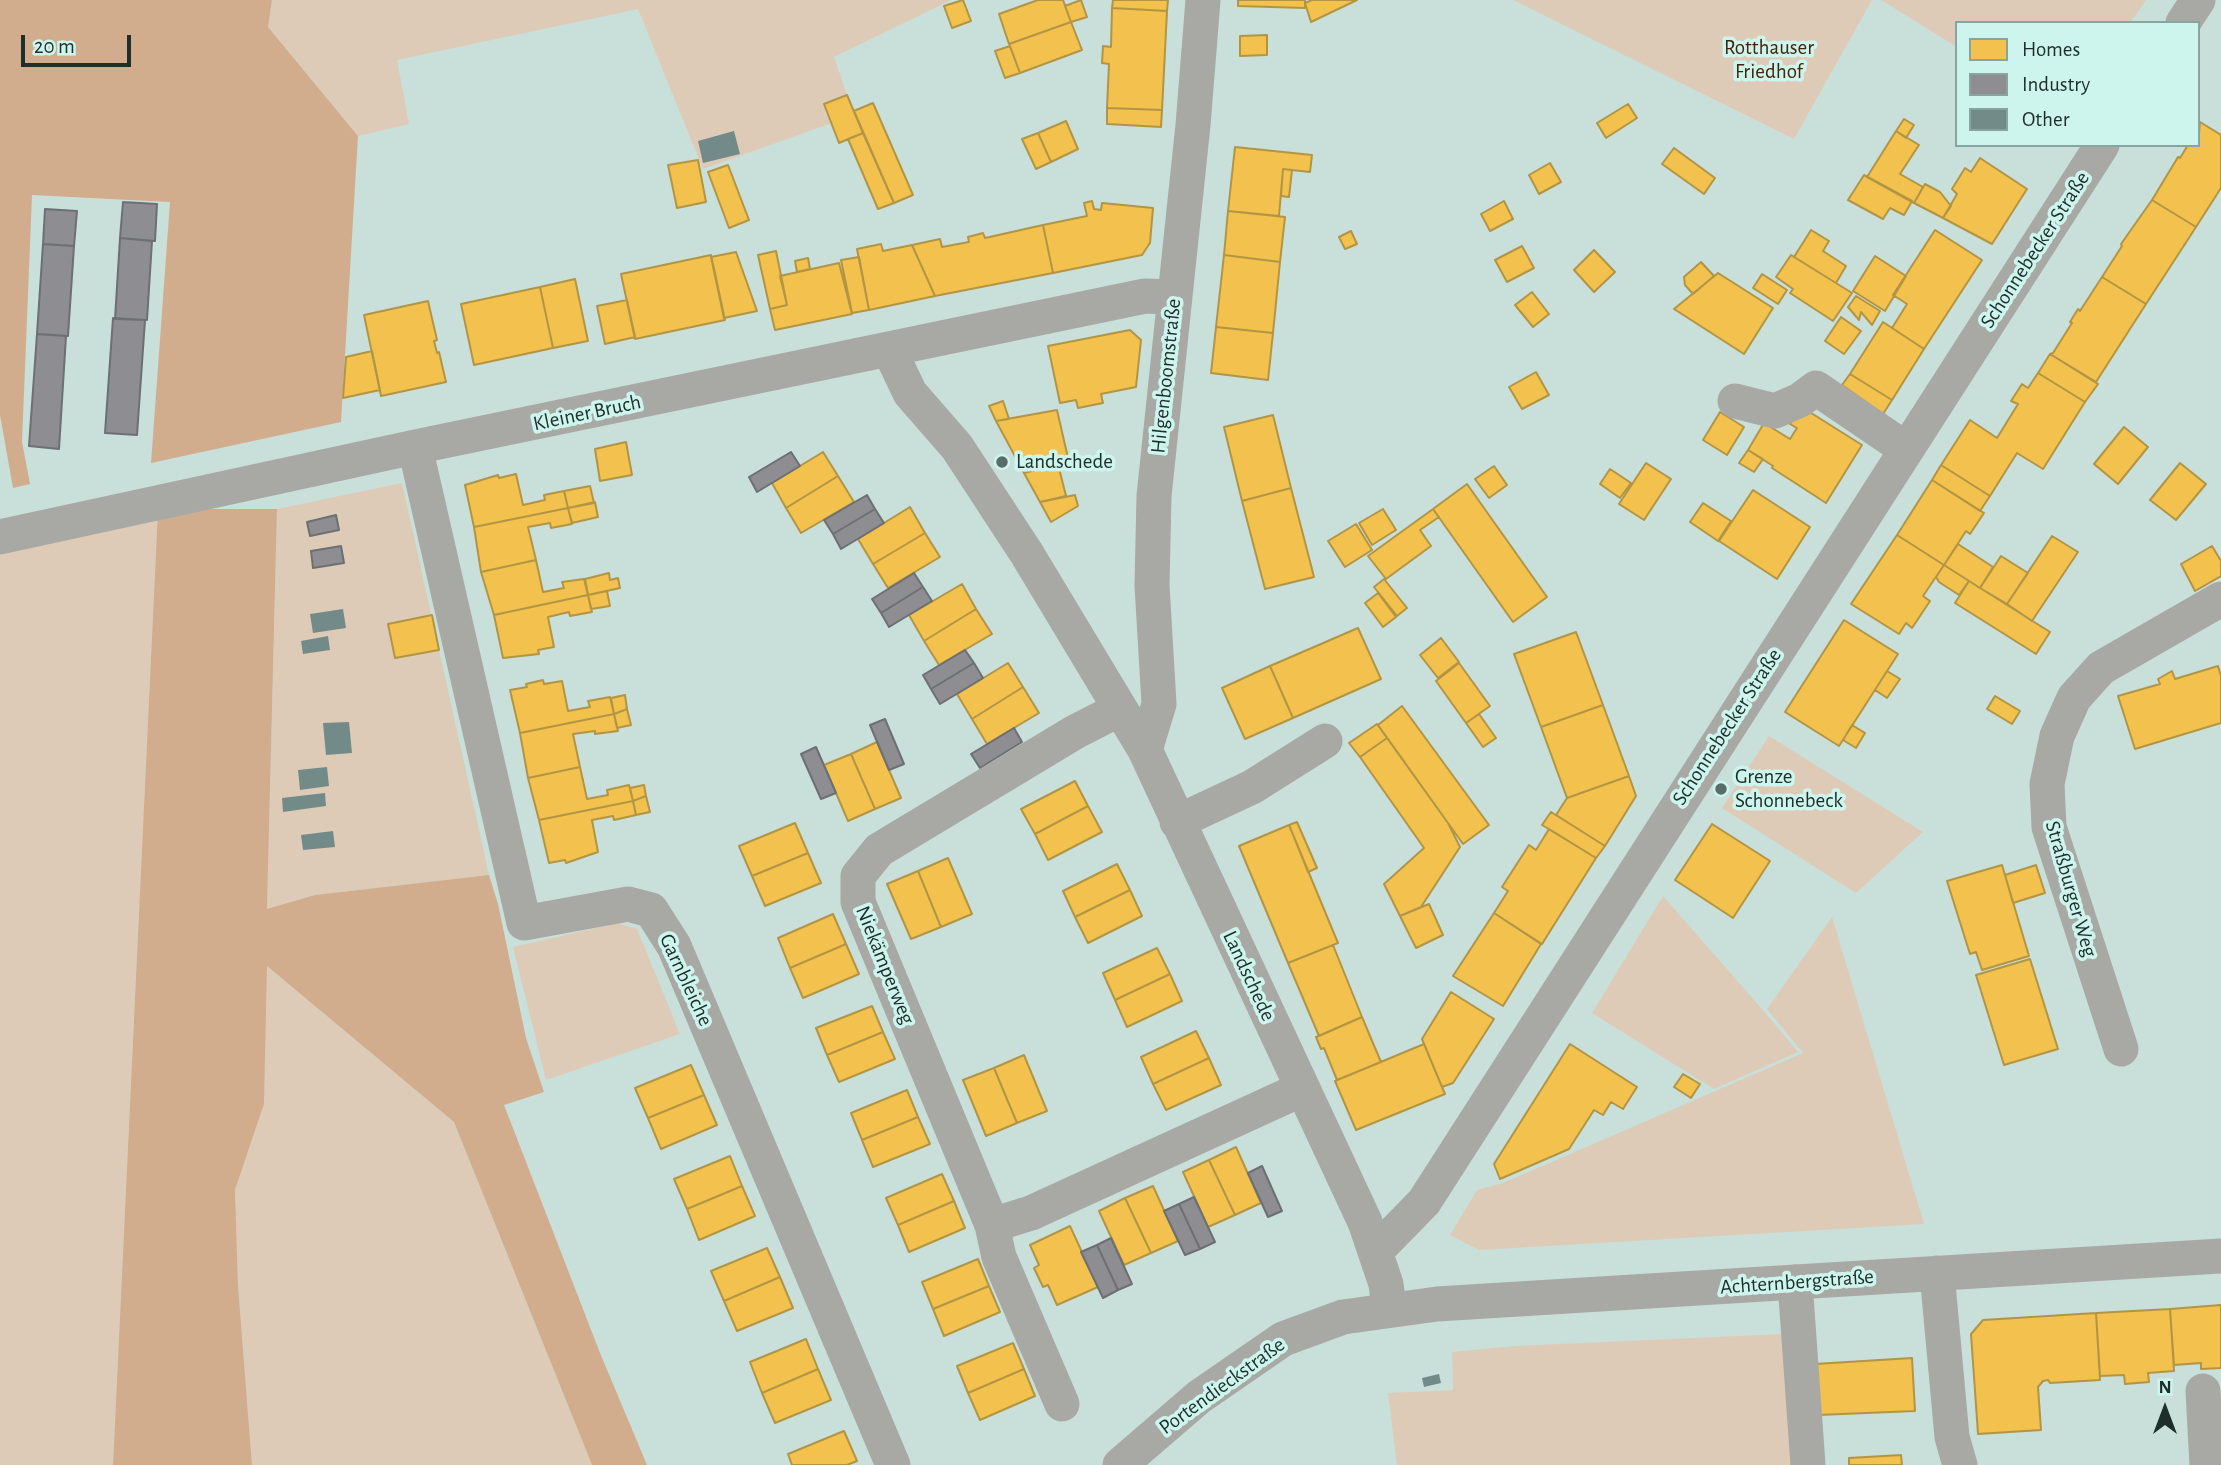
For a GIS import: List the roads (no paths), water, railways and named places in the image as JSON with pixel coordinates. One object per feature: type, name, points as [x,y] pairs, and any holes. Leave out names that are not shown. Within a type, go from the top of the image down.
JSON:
[{"type":"street","name":"Hilgenboomstraße","points":[[1145,750],[1159,704],[1152,585],[1154,496],[1193,125],[1203,0]]},
{"type":"street","points":[[2184,21],[2199,0]]},
{"type":"street","name":"Schonnebecker Straße","points":[[1376,1251],[1424,1202],[2101,147]]},
{"type":"street","name":"Kleiner Bruch","points":[[0,537],[415,447],[890,351],[1145,296],[1174,297]]},
{"type":"street","name":"Landschede","points":[[890,351],[910,393],[957,447],[1027,554],[1145,750],[1365,1222],[1376,1251]]},
{"type":"street","points":[[1735,401],[1775,411],[1800,400],[1816,388],[1906,449]]},
{"type":"street","name":"Garnbleiche","points":[[415,447],[524,923],[628,904],[651,910],[674,946],[893,1465]]},
{"type":"street","name":"Straßburger Weg","points":[[2121,1049],[2049,827],[2047,784],[2057,736],[2074,698],[2101,668],[2221,599]]},
{"type":"street","name":"Niekämperweg","points":[[1062,1404],[999,1257],[992,1225],[858,902],[858,876],[879,850],[1074,732],[1120,709]]},
{"type":"street","points":[[1177,822],[1252,787],[1325,741]]},
{"type":"street","points":[[992,1225],[1031,1213],[1302,1089]]},
{"type":"street","points":[[1376,1251],[1386,1284],[1381,1311]]},
{"type":"street","name":"Achternbergstraße","points":[[1381,1311],[2221,1256]]},
{"type":"street","points":[[1937,1273],[1952,1437],[1960,1465]]},
{"type":"street","points":[[1795,1282],[1808,1465]]},
{"type":"street","name":"Portendieckstraße","points":[[1120,1465],[1199,1397],[1283,1339],[1343,1317],[1381,1311]]},
{"type":"street","points":[[2203,1391],[2207,1465]]},
{"type":"place","name":"Landschede","points":[[1002,462]]},
{"type":"place","name":"Grenze Schonnebeck","points":[[1721,789]]},
{"type":"park label","name":"Rotthauser Friedhof","points":[[1769,60]]}]
